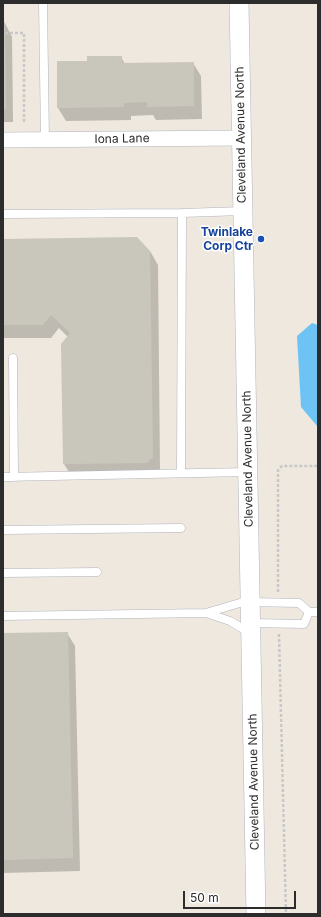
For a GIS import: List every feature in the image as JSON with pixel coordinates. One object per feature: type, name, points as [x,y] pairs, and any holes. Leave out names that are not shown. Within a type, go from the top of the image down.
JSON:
[{"type":"street","name":"Cleveland Avenue North","points":[[239,3],[256,914]]},
{"type":"street","name":"Iona Lane","points":[[3,140],[242,138]]},
{"type":"lane","points":[[43,3],[45,140]]},
{"type":"lane","points":[[3,214],[182,213],[243,211]]},
{"type":"lane","points":[[182,213],[182,473]]},
{"type":"lane","points":[[14,358],[14,477]]},
{"type":"lane","points":[[3,477],[248,472]]},
{"type":"lane","points":[[3,530],[181,528]]},
{"type":"lane","points":[[3,573],[97,572]]},
{"type":"lane","points":[[3,616],[206,613],[250,601],[299,603],[314,612],[304,624],[279,624],[251,629],[206,613]]},
{"type":"path","points":[[5,33],[24,33],[24,124]]},
{"type":"path","points":[[279,603],[278,470],[282,466],[318,466]]},
{"type":"path","points":[[279,624],[286,914]]},
{"type":"water","points":[[312,323],[318,325],[318,427],[301,407],[297,336]]},
{"type":"building","points":[[3,22],[5,22],[6,109],[3,109]]},
{"type":"building","points":[[87,56],[122,56],[122,63],[194,62],[194,106],[147,107],[147,102],[124,103],[124,107],[57,108],[57,61],[87,61]]},
{"type":"building","points":[[137,237],[150,251],[153,457],[147,463],[63,464],[61,344],[70,333],[51,315],[43,325],[3,325],[3,239]]},
{"type":"building","points":[[68,632],[73,858],[3,860],[3,633]]},
{"type":"place","name":"Twinlake Corp Ctr","points":[[261,239]]}]
